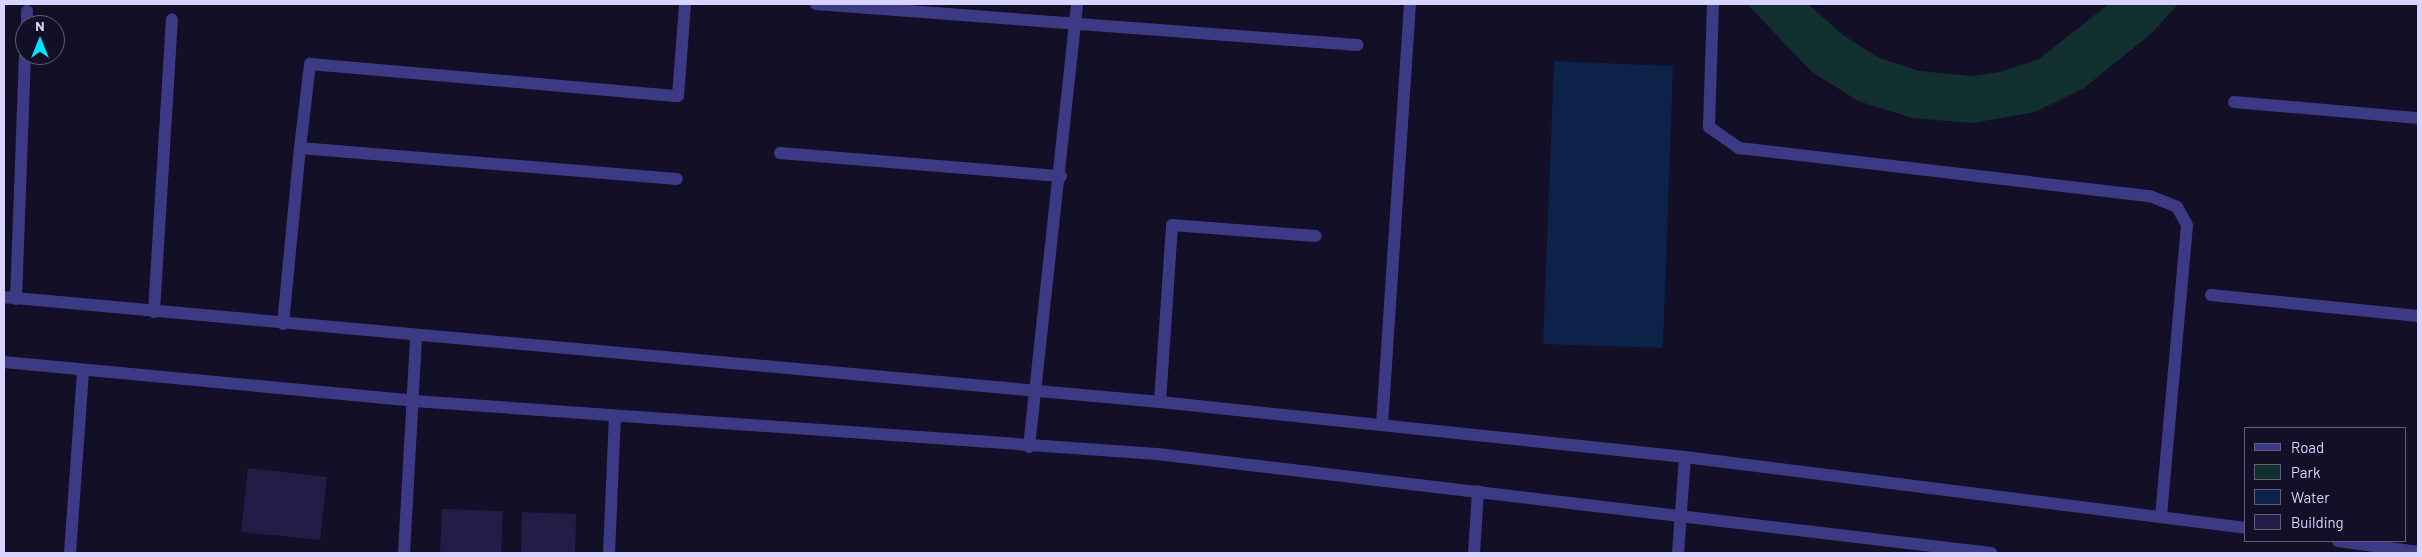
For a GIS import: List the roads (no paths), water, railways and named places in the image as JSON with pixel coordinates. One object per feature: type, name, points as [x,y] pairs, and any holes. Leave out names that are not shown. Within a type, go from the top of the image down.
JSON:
[{"type":"street","points":[[283,324],[310,64],[678,96],[685,4]]},
{"type":"street","points":[[816,4],[1358,45]]},
{"type":"street","points":[[1030,447],[1034,390],[1061,176],[1077,4]]},
{"type":"street","points":[[1713,4],[1708,126],[1739,148],[2150,196],[2177,207],[2188,225],[2161,517]]},
{"type":"street","points":[[1382,425],[1410,5]]},
{"type":"street","points":[[154,312],[172,20]]},
{"type":"street","points":[[25,65],[10,298],[1160,402],[1685,457],[2244,528]]},
{"type":"street","points":[[2234,102],[2418,118]]},
{"type":"street","points":[[300,148],[677,179]]},
{"type":"street","points":[[780,153],[1061,176]]},
{"type":"street","points":[[1160,402],[1172,225],[1316,236]]},
{"type":"street","points":[[2211,295],[2418,316]]},
{"type":"street","points":[[404,553],[414,401],[416,335]]},
{"type":"street","points":[[4,362],[83,371],[272,384],[414,401],[1030,447],[1157,454],[1681,514],[1991,553]]},
{"type":"street","points":[[70,553],[83,371]]},
{"type":"street","points":[[609,553],[615,416]]},
{"type":"street","points":[[1678,553],[1685,457]]},
{"type":"street","points":[[1474,553],[1478,491]]},
{"type":"street","points":[[2345,542],[2418,552]]},
{"type":"water","points":[[1554,61],[1673,66],[1663,348],[1543,344]]}]
